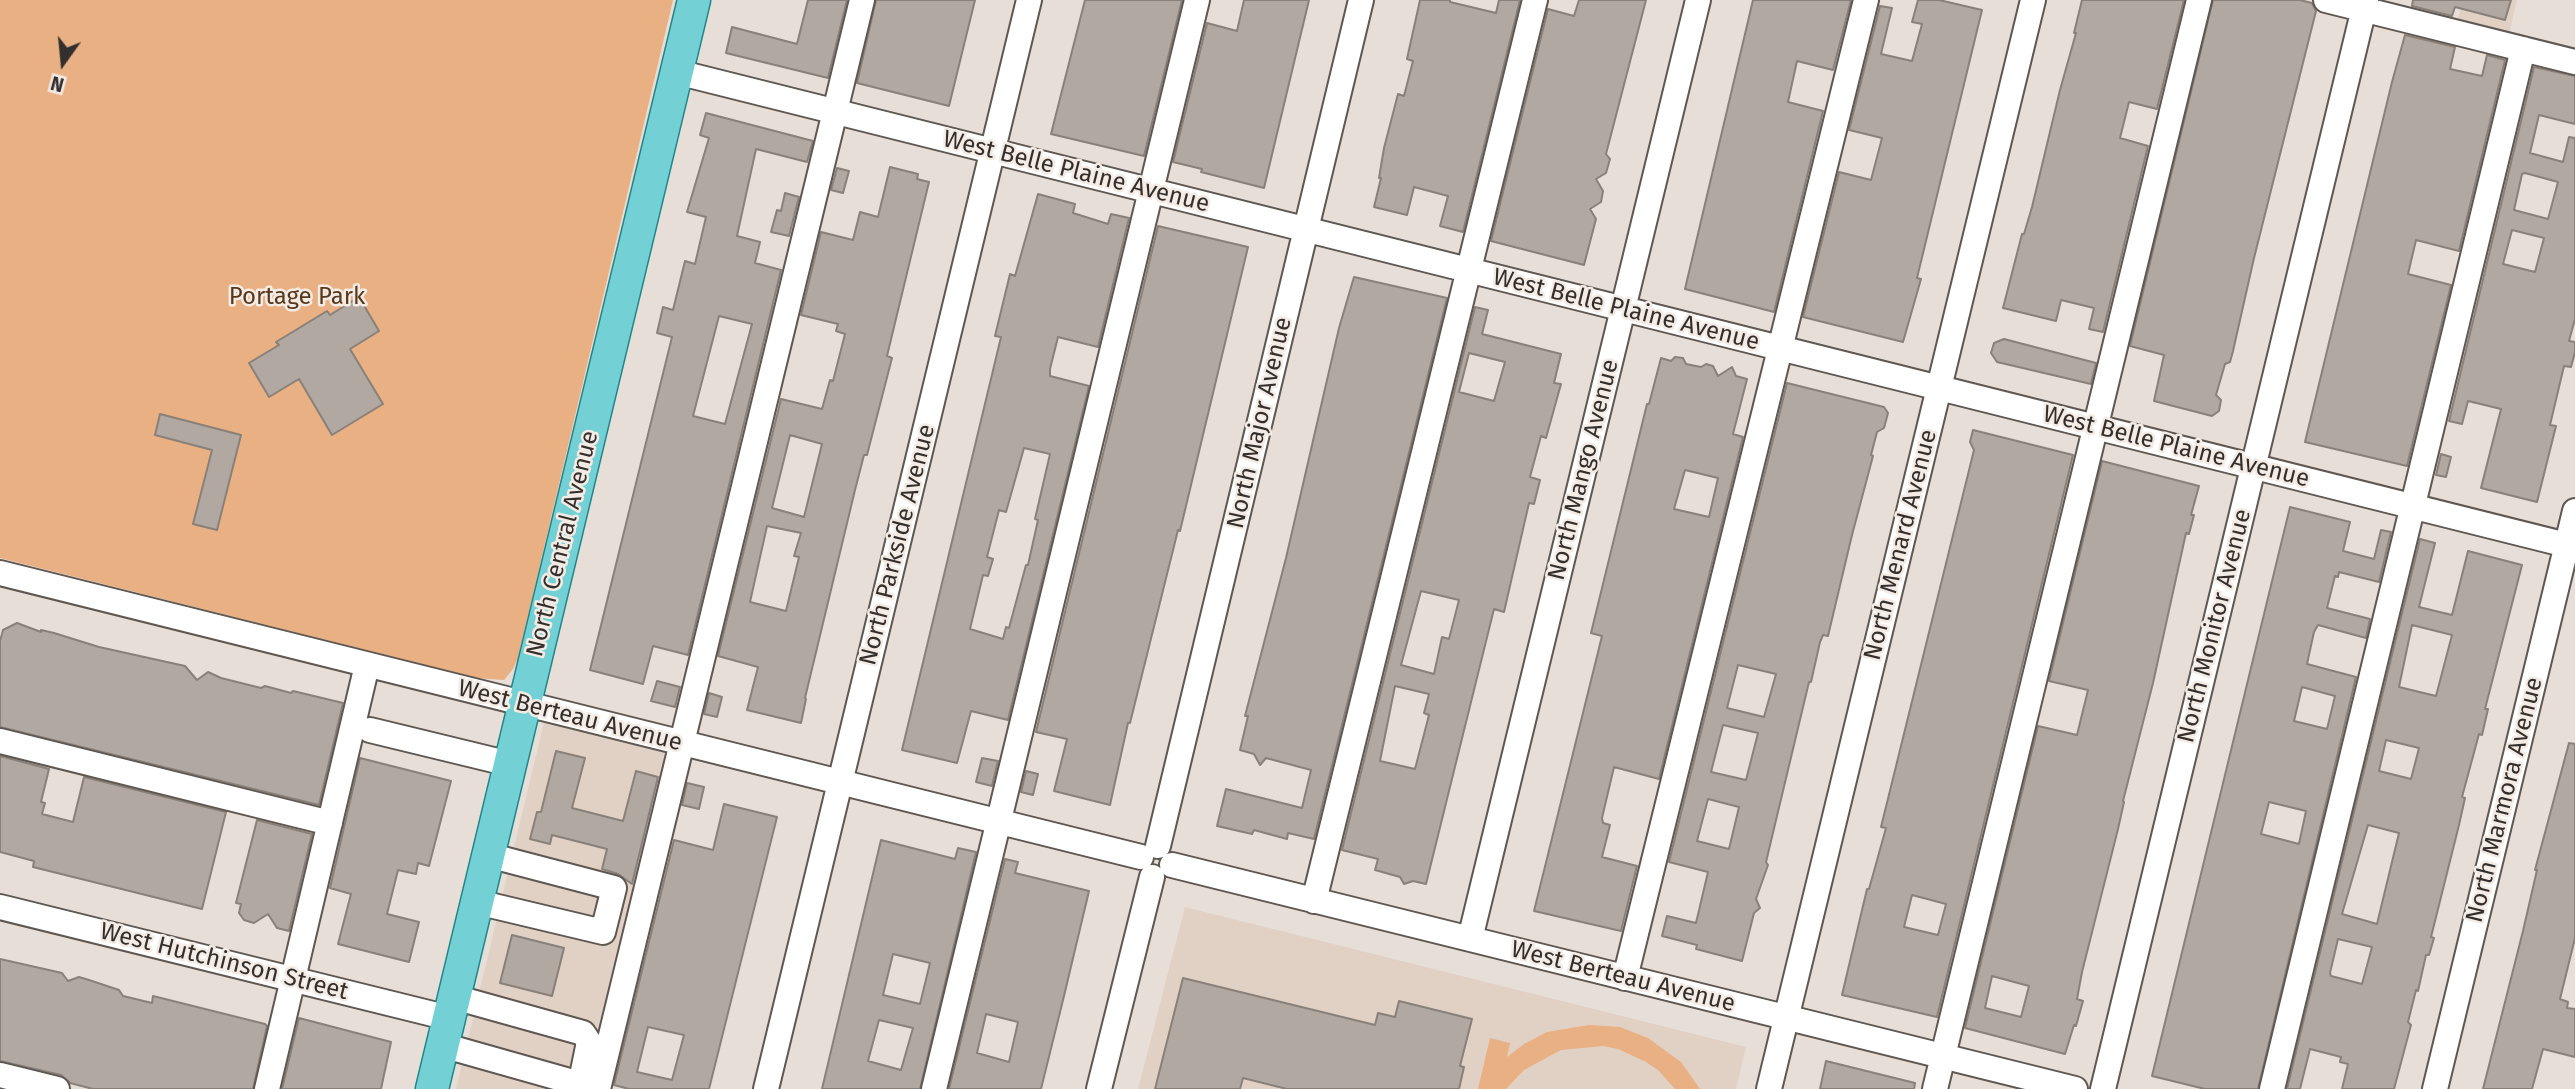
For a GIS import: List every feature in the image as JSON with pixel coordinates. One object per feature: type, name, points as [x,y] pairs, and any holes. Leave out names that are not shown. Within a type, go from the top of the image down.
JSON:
[{"type":"main road","name":"North Central Avenue","points":[[432,1089],[694,0]]},
{"type":"street","points":[[598,1089],[862,0]]},
{"type":"street","name":"North Parkside Avenue","points":[[766,1089],[1029,0]]},
{"type":"street","points":[[934,1089],[1197,0]]},
{"type":"street","name":"North Major Avenue","points":[[1099,1089],[1361,0]]},
{"type":"street","points":[[1314,901],[1535,0]]},
{"type":"street","name":"North Mango Avenue","points":[[1470,939],[1698,0]]},
{"type":"street","points":[[1625,978],[1866,0]]},
{"type":"street","name":"North Menard Avenue","points":[[1769,1089],[2033,0]]},
{"type":"street","points":[[1936,1089],[2199,0]]},
{"type":"street","points":[[2326,0],[2365,5],[2575,62]]},
{"type":"street","name":"North Monitor Avenue","points":[[2103,1089],[2365,5]]},
{"type":"street","points":[[2272,1089],[2523,49]]},
{"type":"street","name":"West Belle Plaine Avenue","points":[[677,72],[2571,546]]},
{"type":"street","name":"North Marmora Avenue","points":[[2435,1089],[2571,546],[2575,511]]},
{"type":"street","name":"West Berteau Avenue","points":[[0,573],[2075,1089]]},
{"type":"street","points":[[267,1089],[367,665]]},
{"type":"street","points":[[370,730],[510,764]]},
{"type":"street","points":[[0,741],[330,823]]},
{"type":"street","points":[[477,902],[603,932],[614,888],[488,855]]},
{"type":"street","name":"West Hutchinson Street","points":[[0,906],[448,1020]]},
{"type":"street","points":[[448,1020],[583,1033],[589,1042],[582,1076],[579,1081],[573,1082],[448,1020]]},
{"type":"street","points":[[0,1075],[57,1089]]},
{"type":"shaded area","points":[[2463,0],[2517,0],[2507,43],[2455,30]]},
{"type":"shaded area","points":[[546,714],[684,747],[601,1089],[456,1089]]},
{"type":"shaded area","points":[[1185,907],[1746,1047],[1736,1089],[1138,1089]]},
{"type":"green space","name":"Portage Park","points":[[0,0],[673,0],[518,658],[504,680],[476,678],[0,558]]},
{"type":"green space","points":[[1589,1025],[1620,1027],[1648,1038],[1681,1062],[1700,1089],[1675,1089],[1658,1070],[1646,1062],[1618,1049],[1603,1046],[1561,1050],[1524,1070],[1506,1089],[1478,1089],[1490,1038],[1510,1043],[1507,1057],[1547,1032]]},
{"type":"building","points":[[808,0],[847,0],[828,78],[726,53],[732,27],[797,44]]},
{"type":"building","points":[[876,0],[975,0],[949,106],[857,83]]},
{"type":"building","points":[[1085,0],[1182,0],[1144,156],[1051,134]]},
{"type":"building","points":[[1244,0],[1309,0],[1264,188],[1173,162],[1207,23],[1237,31]]},
{"type":"building","points":[[1420,0],[1450,0],[1496,13],[1499,0],[1520,0],[1463,232],[1440,226],[1448,196],[1414,187],[1407,215],[1374,207],[1384,148],[1398,94],[1404,96],[1413,61],[1407,59]]},
{"type":"building","points":[[1579,0],[1646,0],[1606,154],[1610,159],[1606,173],[1596,179],[1603,191],[1601,202],[1590,209],[1596,219],[1584,265],[1491,241],[1548,9],[1574,16]]},
{"type":"building","points":[[1753,0],[1851,0],[1833,70],[1797,61],[1788,102],[1823,111],[1774,312],[1685,289]]},
{"type":"building","points":[[1918,0],[1939,0],[1982,10],[1917,278],[1921,279],[1903,342],[1803,317],[1839,172],[1871,180],[1882,138],[1849,130],[1880,6],[1892,8],[1881,54],[1912,61],[1922,24],[1912,22]]},
{"type":"building","points":[[2082,0],[2184,0],[2157,109],[2129,102],[2120,138],[2148,146],[2103,332],[2089,329],[2094,308],[2061,300],[2056,321],[2003,308],[2022,234],[2032,207]]},
{"type":"building","points":[[2213,0],[2300,0],[2312,3],[2316,11],[2233,351],[2230,362],[2225,364],[2216,395],[2221,400],[2219,411],[2212,416],[2154,401],[2164,355],[2130,346]]},
{"type":"building","points":[[2413,0],[2511,0],[2505,20],[2455,7],[2452,16],[2412,6]]},
{"type":"building","points":[[2405,35],[2455,47],[2450,69],[2482,76],[2487,55],[2505,60],[2459,251],[2416,240],[2408,274],[2451,285],[2407,466],[2305,442]]},
{"type":"building","points":[[2534,67],[2575,76],[2575,124],[2539,115],[2530,153],[2563,162],[2569,137],[2575,138],[2575,319],[2569,341],[2575,342],[2575,352],[2571,367],[2564,366],[2550,425],[2556,426],[2537,502],[2481,488],[2501,409],[2468,401],[2462,424],[2449,421]],"holes":[[[2522,174],[2558,182],[2548,219],[2514,210]],[[2512,230],[2544,238],[2535,272],[2503,264]]]},
{"type":"building","points":[[706,113],[813,141],[807,162],[756,149],[737,236],[760,242],[755,263],[781,270],[688,655],[653,646],[643,684],[590,670],[672,337],[657,333],[663,307],[673,310],[685,261],[695,264],[706,217],[687,212],[709,138],[700,135]],"holes":[[[719,316],[752,324],[725,424],[693,416]]]},
{"type":"building","points":[[890,167],[918,174],[917,179],[929,182],[887,356],[892,358],[867,455],[864,455],[855,490],[801,723],[747,710],[758,667],[718,656],[781,399],[822,409],[830,380],[833,381],[845,334],[836,331],[838,324],[801,315],[821,232],[853,240],[860,212],[878,217]],"holes":[[[790,435],[822,444],[804,517],[772,508]],[[767,526],[801,533],[794,556],[799,557],[786,611],[750,602]]]},
{"type":"building","points":[[837,168],[849,171],[843,193],[831,190]]},
{"type":"building","points":[[785,193],[799,197],[789,236],[771,232],[777,210],[781,211]]},
{"type":"building","points":[[1038,194],[1075,204],[1073,213],[1108,224],[1111,214],[1129,218],[1098,347],[1058,337],[1050,369],[1050,376],[1089,386],[1008,720],[971,711],[957,763],[902,750],[1001,337],[995,336],[1010,274],[1015,276]],"holes":[[[1024,448],[1050,454],[1028,565],[1009,628],[1006,627],[1003,639],[970,629],[983,575],[988,576],[993,559],[987,557],[999,510],[1006,512]]]},
{"type":"building","points":[[1158,226],[1248,247],[1180,531],[1178,530],[1128,723],[1110,805],[1054,791],[1067,739],[1036,732]]},
{"type":"building","points":[[1354,277],[1447,298],[1314,839],[1288,833],[1287,839],[1254,830],[1252,834],[1217,826],[1226,789],[1302,808],[1311,770],[1266,758],[1260,765],[1254,754],[1240,750],[1248,716],[1245,716],[1286,558],[1339,328]]},
{"type":"building","points":[[359,297],[379,331],[350,349],[383,404],[332,435],[299,379],[269,397],[249,363],[279,345],[276,342],[327,311],[330,315]]},
{"type":"building","points":[[1475,307],[1488,310],[1482,334],[1561,354],[1554,383],[1561,384],[1546,438],[1541,436],[1530,477],[1540,480],[1534,504],[1529,503],[1504,612],[1494,609],[1426,884],[1413,881],[1404,884],[1400,877],[1375,870],[1378,859],[1342,850]],"holes":[[[1469,353],[1505,362],[1494,401],[1459,392]],[[1421,591],[1459,600],[1449,639],[1442,637],[1434,674],[1401,665]],[[1395,686],[1429,694],[1424,713],[1429,715],[1415,769],[1380,761]]]},
{"type":"building","points":[[2004,339],[2096,363],[2091,384],[1997,362],[1991,353],[1994,343]]},
{"type":"building","points":[[1675,357],[1683,358],[1686,364],[1713,366],[1718,376],[1732,367],[1736,376],[1747,379],[1733,434],[1743,437],[1659,779],[1614,767],[1602,818],[1603,823],[1610,825],[1602,857],[1637,866],[1621,931],[1534,911],[1602,636],[1591,633],[1647,404],[1661,358],[1671,361]],"holes":[[[1685,470],[1718,478],[1709,517],[1674,509]]]},
{"type":"building","points":[[1787,383],[1884,407],[1888,413],[1884,428],[1877,432],[1828,636],[1823,635],[1820,642],[1809,682],[1766,862],[1768,865],[1756,899],[1760,908],[1754,913],[1742,961],[1696,949],[1697,945],[1662,936],[1667,916],[1696,923],[1708,872],[1669,862]],"holes":[[[1738,665],[1776,674],[1764,717],[1727,708]],[[1723,725],[1758,733],[1746,780],[1711,772]],[[1708,799],[1739,807],[1729,849],[1697,841]]]},
{"type":"building","points":[[160,414],[241,435],[217,530],[193,524],[212,450],[155,435]]},
{"type":"building","points":[[1973,430],[2073,455],[1937,1017],[1842,995],[1867,889],[1886,828],[1881,827],[1974,450],[1970,442]],"holes":[[[1912,895],[1946,904],[1938,935],[1904,927]]]},
{"type":"building","points":[[2441,454],[2451,457],[2446,477],[2436,475]]},
{"type":"building","points":[[2102,461],[2199,486],[2082,972],[2077,999],[2083,1001],[2065,1054],[1965,1028],[2038,726],[2077,735],[2088,690],[2049,681]],"holes":[[[1992,976],[2029,986],[2021,1017],[1985,1008]]]},
{"type":"building","points":[[2290,507],[2350,522],[2343,551],[2374,559],[2381,530],[2391,532],[2379,582],[2339,572],[2338,577],[2335,576],[2327,608],[2370,619],[2366,638],[2318,625],[2314,632],[2307,664],[2356,677],[2258,1089],[2205,1089],[2152,1076]],"holes":[[[2302,687],[2335,696],[2327,729],[2294,721]],[[2269,802],[2306,811],[2299,844],[2261,834]]]},
{"type":"building","points":[[2420,539],[2435,543],[2419,607],[2452,615],[2468,551],[2522,565],[2485,709],[2488,709],[2482,735],[2479,734],[2462,797],[2465,798],[2431,937],[2434,938],[2429,955],[2426,955],[2418,991],[2416,990],[2408,1022],[2411,1025],[2394,1089],[2342,1089],[2348,1064],[2340,1062],[2341,1057],[2310,1049],[2300,1089],[2287,1089]],"holes":[[[2412,625],[2452,635],[2436,696],[2399,687]],[[2386,740],[2419,748],[2411,779],[2379,771]],[[2368,825],[2399,833],[2377,924],[2342,914]],[[2338,939],[2372,947],[2362,984],[2331,976]]]},
{"type":"building","points":[[17,623],[99,647],[185,666],[197,680],[208,672],[261,688],[265,686],[291,693],[293,691],[343,703],[319,805],[0,727],[0,641],[3,630]]},
{"type":"building","points":[[657,681],[680,687],[675,707],[651,701]]},
{"type":"building","points":[[709,693],[722,697],[717,717],[704,714]]},
{"type":"building","points":[[2569,743],[2575,744],[2575,938],[2560,999],[2568,1002],[2567,1008],[2575,1009],[2575,1057],[2543,1049],[2532,1089],[2483,1089],[2523,931],[2535,870]]},
{"type":"building","points":[[556,751],[585,758],[572,808],[623,821],[636,771],[658,777],[632,884],[618,874],[602,869],[607,849],[552,835],[550,844],[530,839],[537,812],[541,812]]},
{"type":"building","points":[[0,756],[49,769],[41,802],[45,803],[42,814],[73,822],[84,777],[226,812],[202,909],[33,867],[34,861],[0,852]]},
{"type":"building","points":[[360,758],[451,781],[429,866],[418,863],[416,874],[398,870],[387,914],[419,922],[409,962],[338,944],[351,894],[330,888]]},
{"type":"building","points":[[982,758],[998,761],[992,786],[976,782]]},
{"type":"building","points":[[1026,771],[1038,774],[1033,795],[1021,792]]},
{"type":"building","points":[[687,783],[704,787],[699,809],[682,805]]},
{"type":"building","points":[[724,804],[777,817],[709,1089],[629,1089],[614,1085],[674,840],[713,850]],"holes":[[[648,1027],[684,1035],[672,1080],[637,1072]]]},
{"type":"building","points":[[257,820],[312,834],[289,931],[277,928],[268,914],[254,923],[244,920],[239,913],[241,904],[236,903]]},
{"type":"building","points":[[881,840],[955,859],[958,848],[976,852],[920,1089],[822,1089]],"holes":[[[893,954],[930,963],[920,1004],[883,995]],[[879,1020],[913,1028],[901,1070],[868,1061]]]},
{"type":"building","points":[[1005,859],[1018,862],[1015,873],[1089,891],[1041,1089],[949,1089]],"holes":[[[986,1014],[1018,1022],[1009,1062],[977,1053]]]},
{"type":"building","points":[[512,935],[564,948],[552,996],[500,983]]},
{"type":"building","points":[[0,959],[62,973],[68,981],[79,977],[89,980],[119,990],[123,996],[152,1003],[153,996],[265,1024],[267,1026],[253,1089],[93,1089],[70,1083],[61,1075],[0,1061]]},
{"type":"building","points":[[1183,978],[1375,1025],[1378,1013],[1395,1017],[1399,1001],[1472,1019],[1460,1066],[1464,1067],[1459,1089],[1287,1089],[1243,1078],[1240,1089],[1155,1089]]},
{"type":"building","points":[[299,1018],[391,1042],[381,1089],[282,1089]]},
{"type":"building","points":[[1826,1061],[1915,1083],[1914,1089],[1820,1089]]}]
